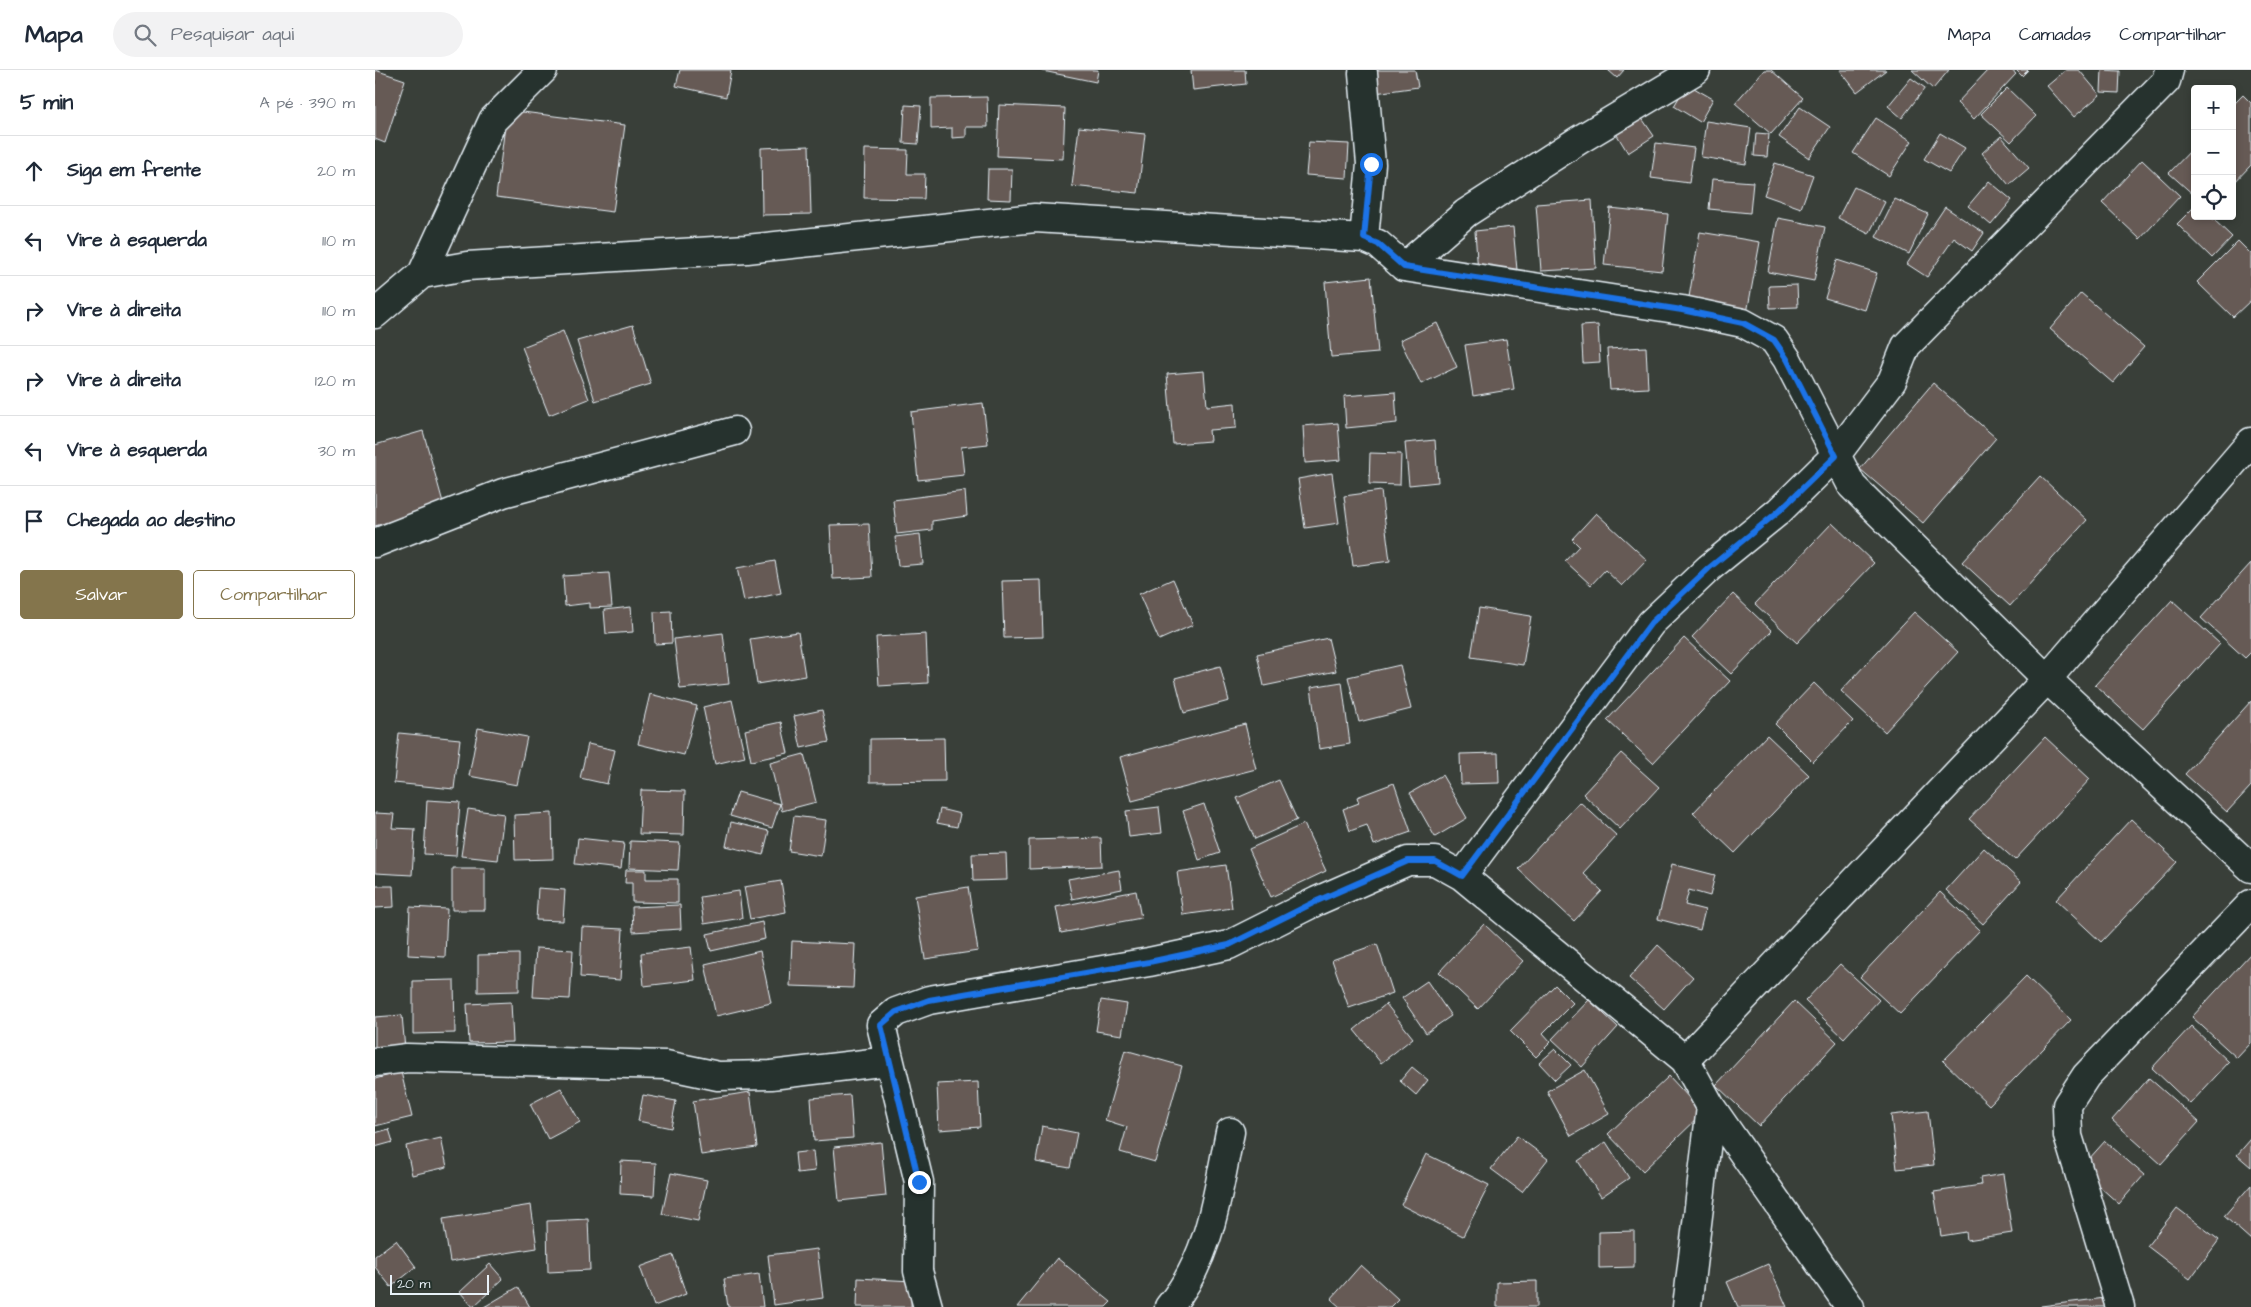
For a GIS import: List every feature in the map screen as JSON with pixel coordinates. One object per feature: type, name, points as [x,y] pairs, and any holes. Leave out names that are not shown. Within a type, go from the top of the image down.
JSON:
[{"type":"street","points":[[375,314],[422,274],[493,120],[543,70]]},
{"type":"street","points":[[1404,267],[1466,213],[1579,140],[1696,70]]},
{"type":"street","points":[[1462,876],[1651,623],[1709,568],[1779,511],[1836,456],[1892,381],[1906,346],[2167,81],[2169,70]]},
{"type":"street","points":[[1363,73],[1371,164],[1364,238]]},
{"type":"street","points":[[422,274],[467,266],[747,249],[1035,218],[1364,238],[1378,244],[1404,267],[1682,310],[1743,323],[1774,340],[1787,359],[1852,486],[2047,679],[2251,868]]},
{"type":"street","points":[[375,543],[503,493],[735,431]]},
{"type":"street","points":[[1685,1060],[2047,679],[2251,442]]},
{"type":"street","points":[[928,1307],[918,1271],[919,1182],[881,1025],[896,1012],[929,1000],[1149,962],[1229,945],[1317,901],[1408,861],[1435,861],[1462,876],[1685,1060],[1711,1106],[1850,1307]]},
{"type":"street","points":[[2121,1307],[2068,1136],[2067,1105],[2085,1076],[2251,904]]},
{"type":"street","points":[[375,1062],[407,1058],[666,1065],[718,1076],[771,1075],[889,1061]]},
{"type":"street","points":[[1687,1307],[1711,1106]]},
{"type":"street","points":[[1169,1307],[1183,1290],[1200,1259],[1213,1214],[1230,1132]]},
{"type":"building","points":[[375,70],[405,80],[385,143],[375,139]]},
{"type":"building","points":[[680,70],[731,70],[726,97],[676,86]]},
{"type":"building","points":[[1038,70],[1098,70],[1096,82]]},
{"type":"building","points":[[1191,70],[1245,70],[1246,84],[1193,90]]},
{"type":"building","points":[[1372,70],[1415,70],[1418,87],[1375,93]]},
{"type":"building","points":[[1608,70],[1624,70],[1617,78]]},
{"type":"building","points":[[1764,70],[1771,70],[1803,98],[1771,134],[1735,103]]},
{"type":"building","points":[[1840,70],[1886,70],[1857,92]]},
{"type":"building","points":[[1912,70],[1949,70],[1933,89]]},
{"type":"building","points":[[1988,70],[2011,70],[2016,74],[1974,119],[1957,103]]},
{"type":"building","points":[[2016,70],[2028,70],[2022,76]]},
{"type":"building","points":[[2066,70],[2079,70],[2100,95],[2074,117],[2047,86]]},
{"type":"building","points":[[2102,70],[2120,71],[2119,93],[2101,92]]},
{"type":"building","points":[[1911,78],[1925,88],[1902,118],[1888,106]]},
{"type":"building","points":[[1687,84],[1713,99],[1700,122],[1674,106]]},
{"type":"building","points":[[2007,88],[2036,116],[2011,142],[1981,114]]},
{"type":"building","points":[[2243,95],[2251,103],[2251,165],[2236,181],[2236,130],[2236,102]]},
{"type":"building","points":[[987,97],[988,127],[966,127],[966,137],[952,138],[952,128],[931,129],[931,98]]},
{"type":"building","points":[[905,105],[921,106],[918,144],[903,143]]},
{"type":"building","points":[[999,105],[1065,108],[1063,159],[997,156]]},
{"type":"building","points":[[1800,107],[1830,127],[1809,158],[1779,137]]},
{"type":"building","points":[[507,110],[625,125],[613,212],[496,197]]},
{"type":"building","points":[[1639,114],[1654,136],[1628,153],[1614,130]]},
{"type":"building","points":[[1876,118],[1912,141],[1889,176],[1853,153]]},
{"type":"building","points":[[1706,121],[1751,128],[1746,164],[1701,157]]},
{"type":"building","points":[[1079,127],[1145,134],[1138,193],[1072,186]]},
{"type":"building","points":[[1756,133],[1769,134],[1767,157],[1754,156]]},
{"type":"building","points":[[1940,133],[1965,148],[1949,173],[1924,159]]},
{"type":"building","points":[[2001,136],[2029,168],[2009,185],[1982,153]]},
{"type":"building","points":[[1309,142],[1349,144],[1347,178],[1306,175]]},
{"type":"building","points":[[1656,143],[1694,148],[1689,183],[1651,178]]},
{"type":"building","points":[[809,146],[811,214],[762,215],[761,148]]},
{"type":"building","points":[[865,149],[908,150],[907,174],[925,174],[924,199],[864,198]]},
{"type":"building","points":[[2191,150],[2191,192],[2169,173]]},
{"type":"building","points":[[2142,160],[2180,196],[2140,239],[2102,203]]},
{"type":"building","points":[[1775,163],[1813,175],[1801,208],[1764,195]]},
{"type":"building","points":[[988,169],[1012,169],[1011,200],[987,199]]},
{"type":"building","points":[[1712,179],[1753,182],[1750,213],[1709,209]]},
{"type":"building","points":[[1989,181],[2012,200],[1991,225],[1968,206]]},
{"type":"building","points":[[1854,187],[1885,202],[1869,234],[1838,218]]},
{"type":"building","points":[[1895,199],[1928,214],[1909,254],[1876,237]]},
{"type":"building","points":[[1592,200],[1596,268],[1541,271],[1536,204]]},
{"type":"building","points":[[1945,207],[1984,233],[1972,251],[1954,238],[1927,277],[1907,264]]},
{"type":"building","points":[[1610,208],[1668,214],[1662,271],[1604,265]]},
{"type":"building","points":[[2191,210],[2191,220],[2214,220],[2232,237],[2212,258],[2177,224]]},
{"type":"building","points":[[1778,218],[1825,227],[1814,281],[1768,272]]},
{"type":"building","points":[[1513,227],[1517,270],[1478,273],[1475,231]]},
{"type":"building","points":[[1700,232],[1760,242],[1747,313],[1688,303]]},
{"type":"building","points":[[2238,241],[2251,254],[2251,300],[2233,317],[2197,282]]},
{"type":"building","points":[[1837,260],[1877,273],[1865,310],[1825,298]]},
{"type":"building","points":[[1371,277],[1378,353],[1331,357],[1325,282]]},
{"type":"building","points":[[1797,285],[1798,307],[1770,308],[1769,286]]},
{"type":"building","points":[[2081,293],[2144,347],[2113,383],[2050,329]]},
{"type":"building","points":[[1437,323],[1457,367],[1421,384],[1400,340]]},
{"type":"building","points":[[633,325],[651,384],[595,401],[577,341]]},
{"type":"building","points":[[1598,325],[1600,362],[1583,363],[1581,326]]},
{"type":"building","points":[[563,331],[589,399],[549,415],[522,347]]},
{"type":"building","points":[[1506,339],[1514,389],[1473,396],[1465,345]]},
{"type":"building","points":[[1646,347],[1648,388],[1610,390],[1607,349]]},
{"type":"building","points":[[1204,371],[1207,406],[1235,403],[1236,428],[1209,430],[1210,441],[1173,444],[1167,374]]},
{"type":"building","points":[[1933,383],[1996,438],[1923,523],[1860,469]]},
{"type":"building","points":[[1395,392],[1397,423],[1346,428],[1344,396]]},
{"type":"building","points":[[983,403],[988,444],[961,447],[964,475],[918,480],[911,412]]},
{"type":"building","points":[[1338,423],[1341,460],[1305,463],[1303,426]]},
{"type":"building","points":[[423,431],[444,506],[375,526],[375,445]]},
{"type":"building","points":[[1435,440],[1438,482],[1409,485],[1405,443]]},
{"type":"building","points":[[1370,453],[1401,454],[1400,485],[1369,484]]},
{"type":"building","points":[[1332,473],[1339,523],[1305,528],[1298,479]]},
{"type":"building","points":[[2040,476],[2087,520],[2010,606],[1962,562]]},
{"type":"building","points":[[965,491],[967,516],[932,521],[932,530],[897,534],[893,500]]},
{"type":"building","points":[[1381,491],[1390,561],[1353,566],[1344,496]]},
{"type":"building","points":[[1596,513],[1647,560],[1622,586],[1605,570],[1591,585],[1565,561],[1579,546],[1572,539]]},
{"type":"building","points":[[1832,523],[1874,563],[1797,643],[1755,604]]},
{"type":"building","points":[[869,524],[872,577],[833,579],[830,525]]},
{"type":"building","points":[[920,534],[923,564],[898,566],[895,537]]},
{"type":"building","points":[[775,561],[781,593],[744,601],[737,568]]},
{"type":"building","points":[[2251,563],[2251,652],[2245,658],[2201,618]]},
{"type":"building","points":[[609,573],[612,607],[590,608],[590,603],[565,606],[563,576]]},
{"type":"building","points":[[1173,579],[1193,625],[1159,640],[1139,594]]},
{"type":"building","points":[[1041,580],[1043,637],[1004,638],[1002,581]]},
{"type":"building","points":[[1733,594],[1772,631],[1731,674],[1692,637]]},
{"type":"building","points":[[2172,600],[2220,644],[2143,729],[2095,685]]},
{"type":"building","points":[[631,607],[633,632],[606,634],[604,610]]},
{"type":"building","points":[[1479,608],[1531,616],[1523,665],[1471,657]]},
{"type":"building","points":[[671,611],[672,643],[655,644],[654,612]]},
{"type":"building","points":[[1914,612],[1958,652],[1885,732],[1841,691]]},
{"type":"building","points":[[798,632],[805,676],[757,684],[750,639]]},
{"type":"building","points":[[723,633],[729,684],[680,689],[674,639]]},
{"type":"building","points":[[926,634],[928,683],[879,686],[876,637]]},
{"type":"building","points":[[1328,638],[1336,671],[1264,686],[1257,654]]},
{"type":"building","points":[[1684,638],[1730,681],[1653,763],[1607,720]]},
{"type":"building","points":[[1400,665],[1411,709],[1359,722],[1348,677]]},
{"type":"building","points":[[1220,666],[1229,701],[1184,713],[1175,678]]},
{"type":"building","points":[[1342,682],[1350,744],[1319,749],[1311,687]]},
{"type":"building","points":[[1814,683],[1853,721],[1813,762],[1775,724]]},
{"type":"building","points":[[650,694],[697,706],[684,755],[638,744]]},
{"type":"building","points":[[732,700],[745,757],[715,764],[703,707]]},
{"type":"building","points":[[2251,701],[2251,786],[2227,812],[2185,774]]},
{"type":"building","points":[[822,710],[829,742],[801,748],[794,716]]},
{"type":"building","points":[[781,722],[788,753],[751,761],[745,730]]},
{"type":"building","points":[[1245,724],[1256,769],[1132,801],[1120,757]]},
{"type":"building","points":[[478,728],[527,737],[517,785],[469,776]]},
{"type":"building","points":[[399,733],[460,739],[454,789],[394,783]]},
{"type":"building","points":[[1767,735],[1809,775],[1735,853],[1693,813]]},
{"type":"building","points":[[2045,737],[2090,779],[2015,860],[1969,819]]},
{"type":"building","points":[[944,738],[945,781],[870,782],[870,739]]},
{"type":"building","points":[[588,744],[615,750],[607,784],[580,778]]},
{"type":"building","points":[[1498,753],[1499,783],[1461,784],[1460,754]]},
{"type":"building","points":[[1621,753],[1659,787],[1620,829],[1583,794]]},
{"type":"building","points":[[804,754],[816,802],[782,811],[770,763]]},
{"type":"building","points":[[1442,775],[1467,818],[1435,837],[1410,793]]},
{"type":"building","points":[[1279,780],[1297,820],[1255,839],[1237,798]]},
{"type":"building","points":[[1394,783],[1411,832],[1374,845],[1367,825],[1350,831],[1343,809],[1359,803],[1357,797]]},
{"type":"building","points":[[641,790],[685,791],[684,835],[639,834]]},
{"type":"building","points":[[738,792],[780,804],[772,828],[730,816]]},
{"type":"building","points":[[427,800],[460,802],[456,856],[424,854]]},
{"type":"building","points":[[1580,802],[1617,836],[1583,873],[1602,891],[1574,921],[1518,869]]},
{"type":"building","points":[[1204,804],[1220,853],[1199,860],[1183,811]]},
{"type":"building","points":[[1159,807],[1162,833],[1129,837],[1126,811]]},
{"type":"building","points":[[468,809],[504,814],[498,860],[461,856]]},
{"type":"building","points":[[940,809],[960,814],[957,827],[937,823]]},
{"type":"building","points":[[375,813],[394,814],[392,828],[415,829],[412,875],[375,873]]},
{"type":"building","points":[[552,813],[553,859],[515,860],[514,815]]},
{"type":"building","points":[[794,816],[826,820],[821,856],[789,851]]},
{"type":"building","points":[[2131,819],[2177,862],[2101,942],[2056,900]]},
{"type":"building","points":[[731,822],[769,831],[763,855],[726,846]]},
{"type":"building","points":[[1304,824],[1326,871],[1271,897],[1249,849]]},
{"type":"building","points":[[578,838],[624,843],[621,869],[575,864]]},
{"type":"building","points":[[1101,838],[1102,866],[1029,869],[1029,840]]},
{"type":"building","points":[[630,841],[680,843],[678,870],[629,868]]},
{"type":"building","points":[[1984,848],[2021,882],[1983,924],[1946,890]]},
{"type":"building","points":[[1006,853],[1007,880],[973,881],[972,854]]},
{"type":"building","points":[[1672,864],[1715,875],[1710,896],[1689,890],[1685,905],[1705,910],[1700,930],[1658,919]]},
{"type":"building","points":[[1226,865],[1232,908],[1183,915],[1177,872]]},
{"type":"building","points":[[452,868],[485,868],[485,910],[452,910]]},
{"type":"building","points":[[626,870],[646,870],[646,879],[678,879],[678,903],[632,902],[632,883],[625,883]]},
{"type":"building","points":[[1119,870],[1122,889],[1072,899],[1068,879]]},
{"type":"building","points":[[781,881],[786,912],[750,919],[744,887]]},
{"type":"building","points":[[375,886],[393,886],[394,907],[375,908]]},
{"type":"building","points":[[968,887],[978,951],[925,959],[915,896]]},
{"type":"building","points":[[538,888],[565,890],[563,921],[536,920]]},
{"type":"building","points":[[739,891],[742,918],[704,924],[700,897]]},
{"type":"building","points":[[1136,891],[1141,918],[1061,933],[1056,907]]},
{"type":"building","points":[[1940,892],[1980,930],[1900,1014],[1860,977]]},
{"type":"building","points":[[680,905],[681,929],[633,932],[632,907]]},
{"type":"building","points":[[410,907],[447,909],[445,957],[408,955]]},
{"type":"building","points":[[762,922],[765,939],[711,951],[707,934]]},
{"type":"building","points":[[1484,924],[1523,961],[1478,1009],[1439,972]]},
{"type":"building","points":[[582,927],[623,929],[620,980],[580,977]]},
{"type":"building","points":[[792,941],[855,944],[853,988],[790,986]]},
{"type":"building","points":[[1377,944],[1393,993],[1349,1008],[1332,960]]},
{"type":"building","points":[[1658,945],[1693,977],[1664,1009],[1629,978]]},
{"type":"building","points":[[691,947],[695,980],[644,986],[641,953]]},
{"type":"building","points":[[536,948],[573,950],[570,999],[533,997]]},
{"type":"building","points":[[760,951],[771,1003],[716,1016],[705,964]]},
{"type":"building","points":[[2251,953],[2251,1043],[2237,1058],[2192,1017]]},
{"type":"building","points":[[519,954],[519,991],[478,992],[478,955]]},
{"type":"building","points":[[1840,964],[1879,1000],[1844,1038],[1805,1001]]},
{"type":"building","points":[[2026,976],[2071,1020],[1989,1105],[1943,1061]]},
{"type":"building","points":[[454,980],[455,1033],[413,1034],[413,981]]},
{"type":"building","points":[[1427,981],[1451,1016],[1426,1033],[1402,998]]},
{"type":"building","points":[[1555,985],[1573,1003],[1543,1033],[1551,1042],[1536,1057],[1510,1031]]},
{"type":"building","points":[[1101,1000],[1127,1004],[1122,1035],[1096,1031]]},
{"type":"building","points":[[1589,1000],[1618,1027],[1582,1067],[1552,1039]]},
{"type":"building","points":[[1794,1001],[1837,1042],[1759,1126],[1716,1085]]},
{"type":"building","points":[[511,1002],[513,1042],[469,1043],[467,1004]]},
{"type":"building","points":[[1386,1004],[1413,1038],[1381,1063],[1354,1030]]},
{"type":"building","points":[[402,1015],[405,1050],[375,1052],[375,1017]]},
{"type":"building","points":[[2191,1026],[2229,1062],[2190,1104],[2152,1068]]},
{"type":"building","points":[[1555,1049],[1571,1065],[1555,1080],[1539,1063]]},
{"type":"building","points":[[1125,1050],[1182,1066],[1155,1162],[1120,1152],[1127,1127],[1105,1120]]},
{"type":"building","points":[[1412,1067],[1428,1080],[1416,1095],[1400,1081]]},
{"type":"building","points":[[1585,1070],[1609,1114],[1571,1136],[1547,1091]]},
{"type":"building","points":[[401,1072],[412,1117],[375,1126],[375,1079]]},
{"type":"building","points":[[1669,1076],[1703,1113],[1643,1171],[1608,1134]]},
{"type":"building","points":[[2149,1078],[2199,1122],[2161,1164],[2112,1120]]},
{"type":"building","points":[[978,1082],[980,1127],[939,1130],[937,1084]]},
{"type":"building","points":[[561,1088],[580,1122],[548,1139],[530,1104]]},
{"type":"building","points":[[750,1092],[757,1147],[701,1155],[693,1101]]},
{"type":"building","points":[[643,1095],[676,1101],[671,1128],[638,1121]]},
{"type":"building","points":[[850,1095],[853,1138],[814,1141],[811,1098]]},
{"type":"building","points":[[1928,1111],[1934,1165],[1897,1169],[1891,1115]]},
{"type":"building","points":[[1042,1126],[1077,1133],[1070,1168],[1036,1162]]},
{"type":"building","points":[[389,1129],[393,1142],[375,1147],[375,1133]]},
{"type":"building","points":[[1517,1136],[1548,1159],[1522,1192],[1491,1169]]},
{"type":"building","points":[[441,1138],[447,1167],[412,1175],[406,1146]]},
{"type":"building","points":[[2251,1139],[2251,1167],[2237,1155]]},
{"type":"building","points":[[2105,1141],[2144,1175],[2119,1204],[2080,1169]]},
{"type":"building","points":[[881,1142],[886,1196],[839,1201],[834,1147]]},
{"type":"building","points":[[1606,1142],[1629,1178],[1601,1197],[1578,1161]]},
{"type":"building","points":[[813,1151],[815,1171],[797,1173],[795,1153]]},
{"type":"building","points":[[1426,1154],[1489,1185],[1463,1236],[1401,1205]]},
{"type":"building","points":[[621,1161],[656,1163],[654,1196],[620,1194]]},
{"type":"building","points":[[671,1173],[707,1180],[698,1221],[662,1214]]},
{"type":"building","points":[[2003,1174],[2012,1233],[1967,1240],[1966,1232],[1941,1236],[1934,1192],[1981,1185],[1980,1178]]},
{"type":"building","points":[[2251,1185],[2251,1240],[2224,1216]]},
{"type":"building","points":[[531,1205],[537,1248],[450,1262],[443,1219]]},
{"type":"building","points":[[2177,1208],[2219,1240],[2190,1279],[2147,1246]]},
{"type":"building","points":[[588,1219],[590,1270],[548,1272],[547,1221]]},
{"type":"building","points":[[1634,1231],[1634,1267],[1599,1268],[1599,1232]]},
{"type":"building","points":[[396,1240],[416,1267],[391,1287],[375,1267],[375,1256]]},
{"type":"building","points":[[817,1249],[823,1298],[774,1305],[768,1255]]},
{"type":"building","points":[[673,1255],[686,1294],[654,1306],[640,1267]]},
{"type":"building","points":[[1057,1258],[1111,1302],[1106,1307],[1017,1307]]},
{"type":"building","points":[[490,1264],[503,1279],[473,1307],[460,1292]]},
{"type":"building","points":[[1768,1264],[1787,1307],[1738,1307],[1727,1282]]},
{"type":"building","points":[[1361,1265],[1398,1299],[1390,1307],[1340,1307],[1331,1299]]},
{"type":"building","points":[[759,1274],[763,1307],[728,1307],[724,1279]]},
{"type":"building","points":[[858,1278],[912,1281],[911,1307],[857,1307]]},
{"type":"building","points":[[1537,1281],[1537,1307],[1497,1307],[1497,1282]]},
{"type":"building","points":[[518,1287],[530,1307],[484,1307]]},
{"type":"building","points":[[2105,1298],[2106,1307],[2041,1307],[2041,1306]]},
{"type":"route","points":[[919,1182],[881,1025],[896,1012],[929,1000],[1149,962],[1229,945],[1317,901],[1408,861],[1435,861],[1462,876],[1651,623],[1709,568],[1779,511],[1836,456],[1787,359],[1774,340],[1743,323],[1682,310],[1404,267],[1378,244],[1364,238],[1371,164]]}]
